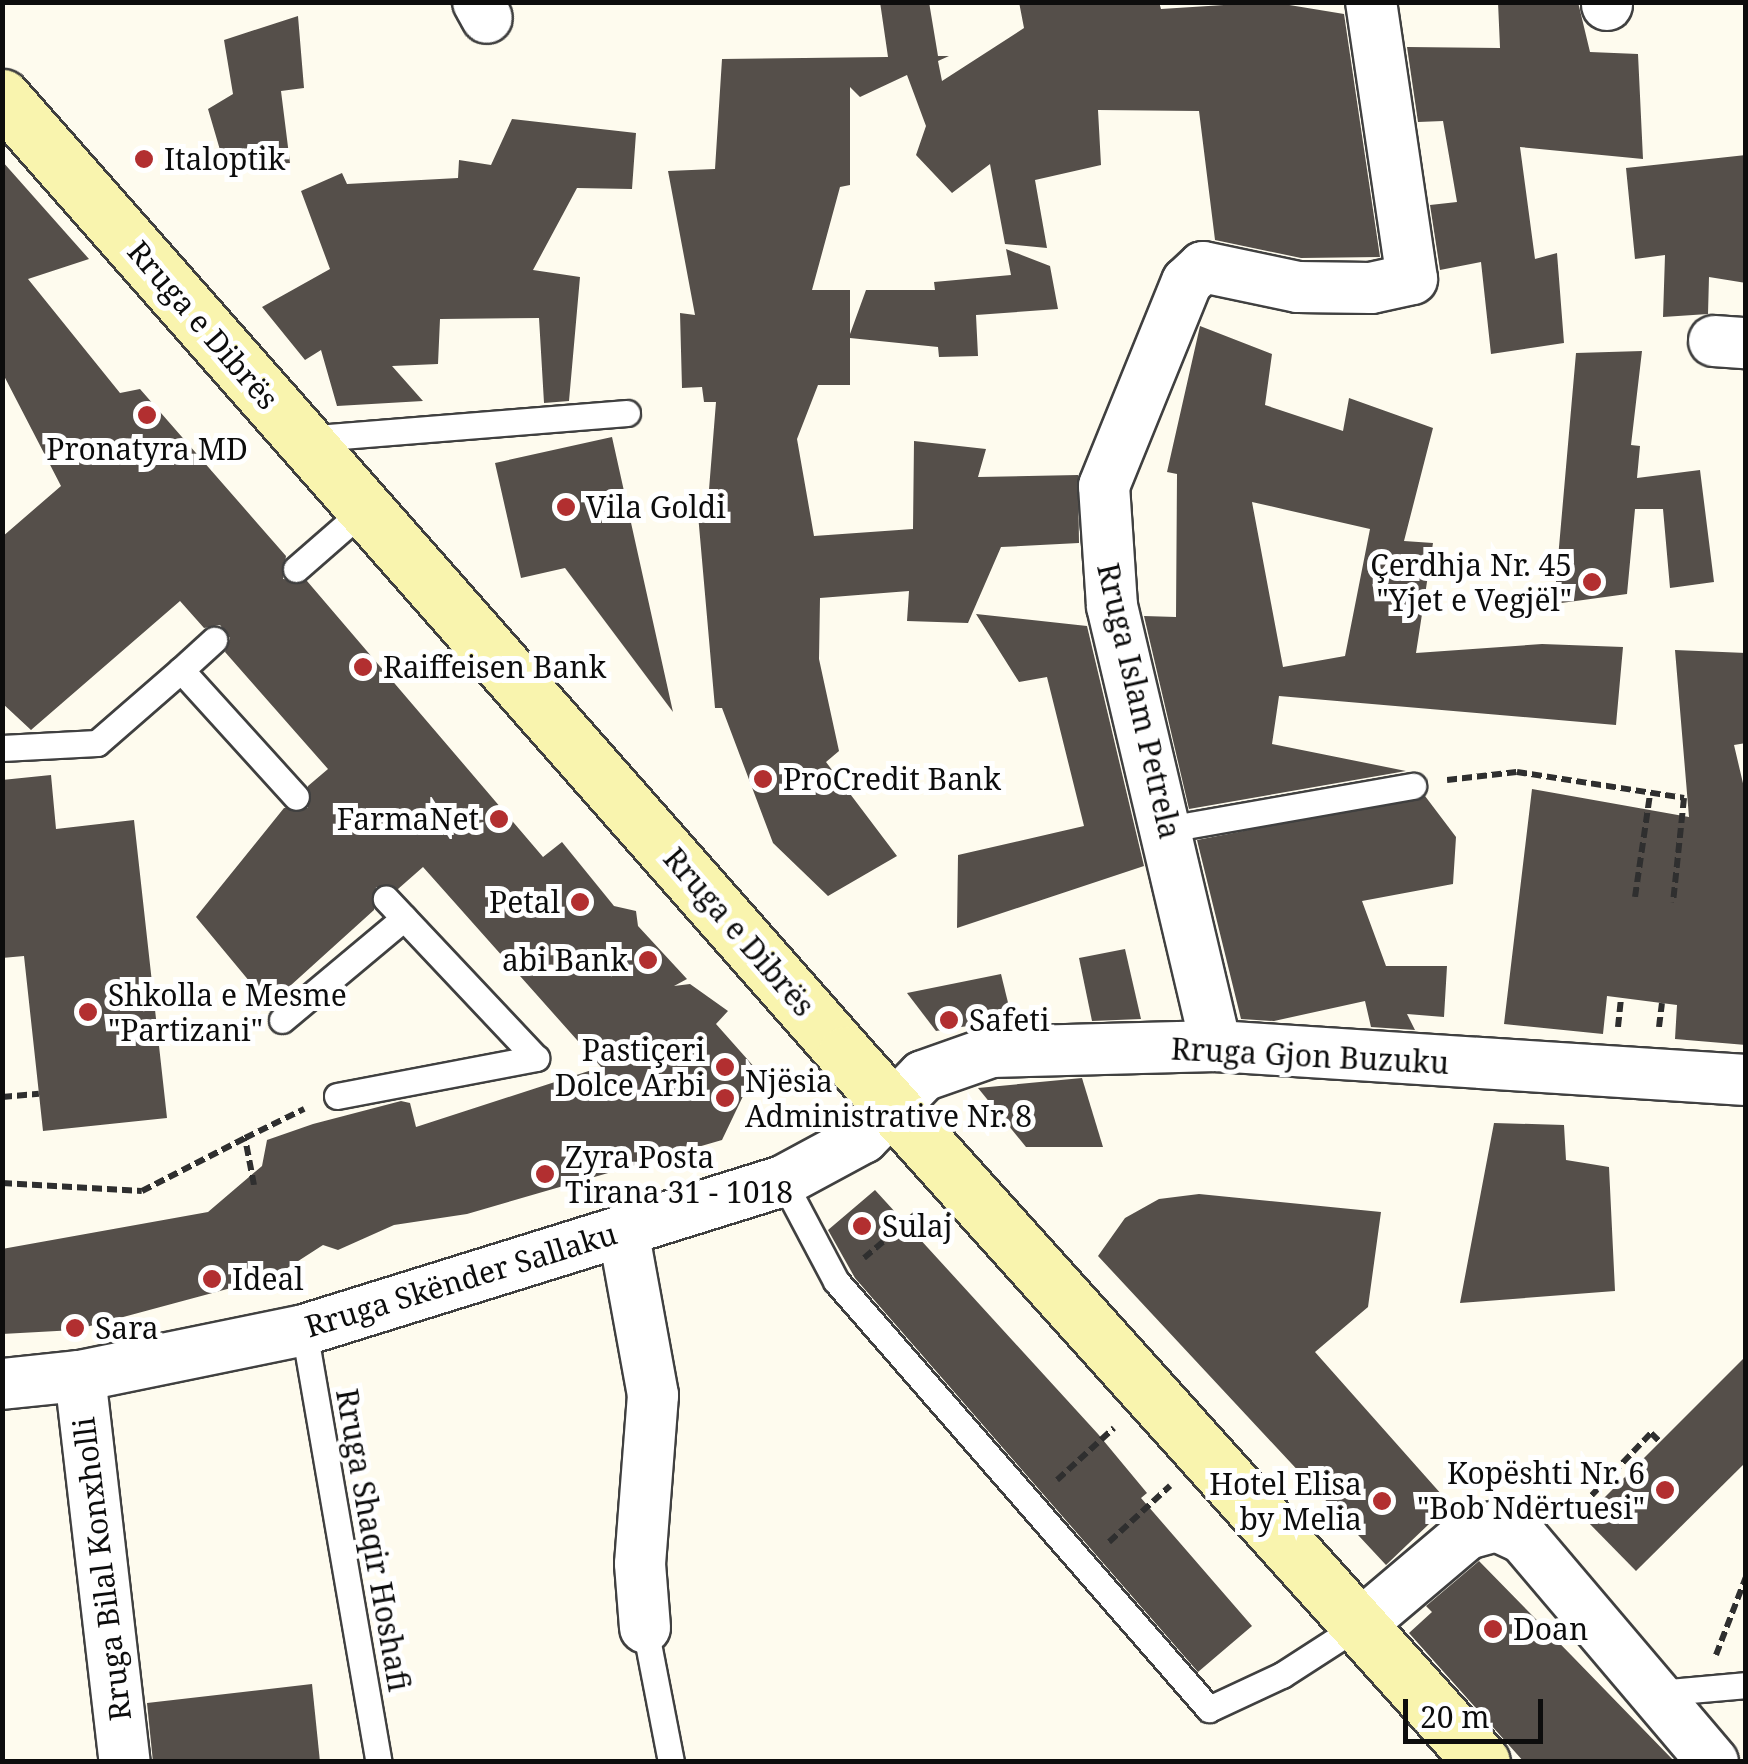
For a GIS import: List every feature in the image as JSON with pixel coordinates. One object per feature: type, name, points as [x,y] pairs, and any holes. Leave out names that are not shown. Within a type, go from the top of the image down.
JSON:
[{"type":"main road","name":"Rruga e Dibrës","points":[[2,97],[893,1108],[1482,1762]]},
{"type":"street","name":"Rruga Islam Petrela","points":[[1216,1046],[1112,606],[1104,486],[1187,282],[1203,267],[1298,287],[1412,279],[1372,2]]},
{"type":"street","name":"Rruga Gjon Buzuku","points":[[893,1108],[922,1076],[991,1052],[1216,1046],[1746,1080]]},
{"type":"street","name":"Rruga Skënder Sallaku","points":[[2,1384],[80,1376],[304,1330],[783,1182],[863,1138],[893,1108]]},
{"type":"street","points":[[623,1230],[654,1396],[640,1564],[645,1628]]},
{"type":"street","name":"Rruga Bilal Konxholli","points":[[80,1376],[125,1762]]},
{"type":"street","points":[[1361,1624],[1467,1534],[1498,1526],[1543,1560],[1680,1691],[1713,1762]]},
{"type":"lane","points":[[304,439],[627,413]]},
{"type":"lane","points":[[296,569],[366,508]]},
{"type":"lane","points":[[2,748],[97,743],[214,640]]},
{"type":"lane","points":[[182,670],[296,797]]},
{"type":"lane","points":[[1168,830],[1413,786]]},
{"type":"lane","points":[[282,1020],[395,909],[536,1058],[336,1096]]},
{"type":"lane","points":[[783,1182],[836,1282],[1209,1709],[1282,1676],[1361,1624]]},
{"type":"lane","name":"Rruga Shaqir Hoshafi","points":[[304,1330],[378,1762]]},
{"type":"lane","points":[[645,1628],[671,1762]]},
{"type":"lane","points":[[1680,1691],[1746,1685]]},
{"type":"path","points":[[1474,775],[1517,772],[1684,798],[1672,902]]},
{"type":"path","points":[[1636,897],[1650,794]]},
{"type":"path","points":[[2,1097],[39,1094]]},
{"type":"path","points":[[2,1183],[142,1191],[336,1096]]},
{"type":"path","points":[[244,1138],[254,1186]]},
{"type":"path","points":[[836,1282],[924,1206]]},
{"type":"path","points":[[1030,1506],[1122,1420]]},
{"type":"path","points":[[1543,1560],[1579,1530],[1570,1514],[1651,1433],[1660,1442]]},
{"type":"path","points":[[1082,1566],[1178,1479]]},
{"type":"path","points":[[1680,1691],[1746,1577]]},
{"type":"building","points":[[880,2],[929,2],[938,56],[949,56],[938,61],[942,81],[1024,28],[1019,2],[1159,2],[1161,9],[1271,2],[1344,14],[1380,257],[1301,258],[1215,240],[1199,111],[1098,110],[1101,165],[1035,180],[1047,248],[1005,244],[990,164],[952,193],[916,155],[926,126],[907,75],[860,97],[850,87],[850,185],[840,187],[812,290],[850,290],[850,334],[866,290],[935,290],[934,282],[1011,275],[1006,249],[1050,266],[1058,309],[976,315],[978,356],[939,357],[938,347],[850,338],[850,385],[818,385],[797,439],[814,536],[913,529],[914,441],[986,449],[978,477],[1078,475],[1079,543],[1001,547],[968,623],[907,621],[909,591],[820,598],[819,659],[839,751],[826,762],[897,856],[828,896],[773,843],[722,708],[715,708],[697,503],[708,502],[716,402],[704,402],[702,387],[682,388],[680,313],[695,315],[668,171],[715,169],[722,59],[888,57]]},
{"type":"building","points":[[1498,2],[1578,2],[1590,52],[1638,54],[1643,159],[1520,147],[1535,259],[1557,253],[1564,343],[1491,354],[1481,262],[1440,270],[1430,205],[1457,202],[1443,121],[1418,122],[1407,47],[1500,48]]},
{"type":"building","points":[[298,16],[304,88],[281,91],[290,163],[225,167],[208,109],[233,94],[224,40]]},
{"type":"building","points":[[512,119],[636,133],[632,189],[577,188],[533,270],[580,277],[569,401],[544,403],[539,318],[440,319],[438,364],[392,366],[423,401],[337,406],[321,350],[305,360],[262,307],[330,269],[301,191],[342,173],[347,184],[458,178],[459,160],[491,165]]},
{"type":"building","points":[[1746,155],[1746,283],[1709,277],[1708,314],[1663,317],[1665,255],[1635,259],[1626,168]]},
{"type":"building","points":[[2,161],[89,259],[28,279],[120,393],[140,389],[286,556],[283,579],[307,581],[543,857],[562,842],[614,906],[636,911],[638,926],[687,979],[674,986],[690,984],[728,1011],[716,1024],[756,1069],[722,1140],[467,1214],[394,1225],[338,1250],[323,1245],[275,1276],[75,1330],[2,1334],[2,1249],[208,1212],[262,1166],[267,1140],[313,1124],[401,1101],[410,1103],[416,1127],[601,1067],[423,867],[398,889],[376,887],[374,910],[269,1005],[196,917],[284,808],[308,808],[308,786],[328,769],[225,652],[230,638],[220,625],[204,628],[180,601],[31,730],[2,703],[2,537],[61,486],[2,372]]},
{"type":"building","points":[[1200,326],[1272,354],[1265,405],[1343,431],[1349,398],[1433,428],[1404,541],[1433,543],[1416,653],[1542,644],[1623,647],[1616,725],[1279,696],[1272,744],[1406,771],[1189,809],[1144,616],[1176,617],[1177,474],[1167,472]],"holes":[[[1252,502],[1370,529],[1345,656],[1283,667]]]},
{"type":"building","points":[[1642,351],[1631,445],[1640,446],[1637,478],[1700,470],[1714,582],[1670,588],[1663,509],[1635,509],[1627,594],[1554,604],[1576,353]]},
{"type":"building","name":"Vila Goldi","points":[[612,437],[673,712],[565,568],[521,578],[495,463]]},
{"type":"building","points":[[976,614],[1087,626],[1144,866],[957,928],[958,855],[1084,826],[1047,677],[1019,682]]},
{"type":"building","points":[[1675,650],[1746,653],[1746,743],[1734,745],[1746,796],[1746,1045],[1675,1039],[1677,1005],[1607,996],[1603,1034],[1504,1024],[1532,789],[1689,817]]},
{"type":"building","name":"Shkolla e Mesme \"Partizani\"","points":[[51,775],[56,829],[134,820],[167,1118],[43,1131],[24,956],[2,958],[2,780]]},
{"type":"building","points":[[1425,796],[1456,837],[1453,884],[1362,901],[1386,966],[1447,966],[1444,1017],[1407,1014],[1415,1030],[1371,1027],[1365,1001],[1274,1021],[1241,1019],[1197,840]]},
{"type":"building","points":[[1125,949],[1141,1019],[1092,1021],[1079,958]]},
{"type":"building","points":[[1001,974],[1012,1019],[936,1031],[907,993]]},
{"type":"building","points":[[1082,1078],[1103,1147],[1026,1147],[978,1088]]},
{"type":"building","points":[[1494,1123],[1564,1125],[1566,1160],[1609,1167],[1615,1291],[1460,1303]]},
{"type":"building","points":[[875,1190],[1098,1434],[1147,1493],[1141,1498],[1252,1626],[1198,1672],[855,1278],[828,1230]]},
{"type":"building","points":[[1199,1194],[1381,1212],[1368,1307],[1315,1352],[1450,1504],[1386,1565],[1098,1256],[1125,1218],[1159,1199]]},
{"type":"building","name":"Kopështi Nr. 6 \"Bob Ndërtuesi\"","points":[[1746,1356],[1746,1462],[1636,1571],[1584,1518]]},
{"type":"building","points":[[1479,1561],[1675,1762],[1524,1762],[1409,1633],[1432,1612],[1426,1606]]},
{"type":"building","points":[[312,1684],[320,1762],[153,1762],[147,1703]]},
{"type":"place","name":"Italoptik","points":[[144,159]]},
{"type":"place","name":"Pronatyra MD","points":[[147,415]]},
{"type":"place","name":"Vila Goldi","points":[[566,507]]},
{"type":"place","name":"Çerdhja Nr. 45 \"Yjet e Vegjël\"","points":[[1592,582]]},
{"type":"place","name":"Raiffeisen Bank","points":[[363,667]]},
{"type":"place","name":"ProCredit Bank","points":[[763,779]]},
{"type":"place","name":"FarmaNet","points":[[499,819]]},
{"type":"place","name":"Petal","points":[[580,902]]},
{"type":"place","name":"abi Bank","points":[[648,960]]},
{"type":"place","name":"Shkolla e Mesme \"Partizani\"","points":[[88,1012]]},
{"type":"place","name":"Safeti","points":[[949,1020]]},
{"type":"place","name":"Pastiçeri Dolce Arbi","points":[[725,1067]]},
{"type":"place","name":"Njësia Administrative Nr. 8","points":[[725,1098]]},
{"type":"place","name":"Zyra Posta Tirana 31 - 1018","points":[[545,1174]]},
{"type":"place","name":"Sulaj","points":[[862,1226]]},
{"type":"place","name":"Ideal","points":[[212,1279]]},
{"type":"place","name":"Sara","points":[[75,1328]]},
{"type":"place","name":"Kopështi Nr. 6 \"Bob Ndërtuesi\"","points":[[1665,1490]]},
{"type":"place","name":"Hotel Elisa by Melia","points":[[1382,1501]]},
{"type":"place","name":"Doan","points":[[1493,1629]]}]
